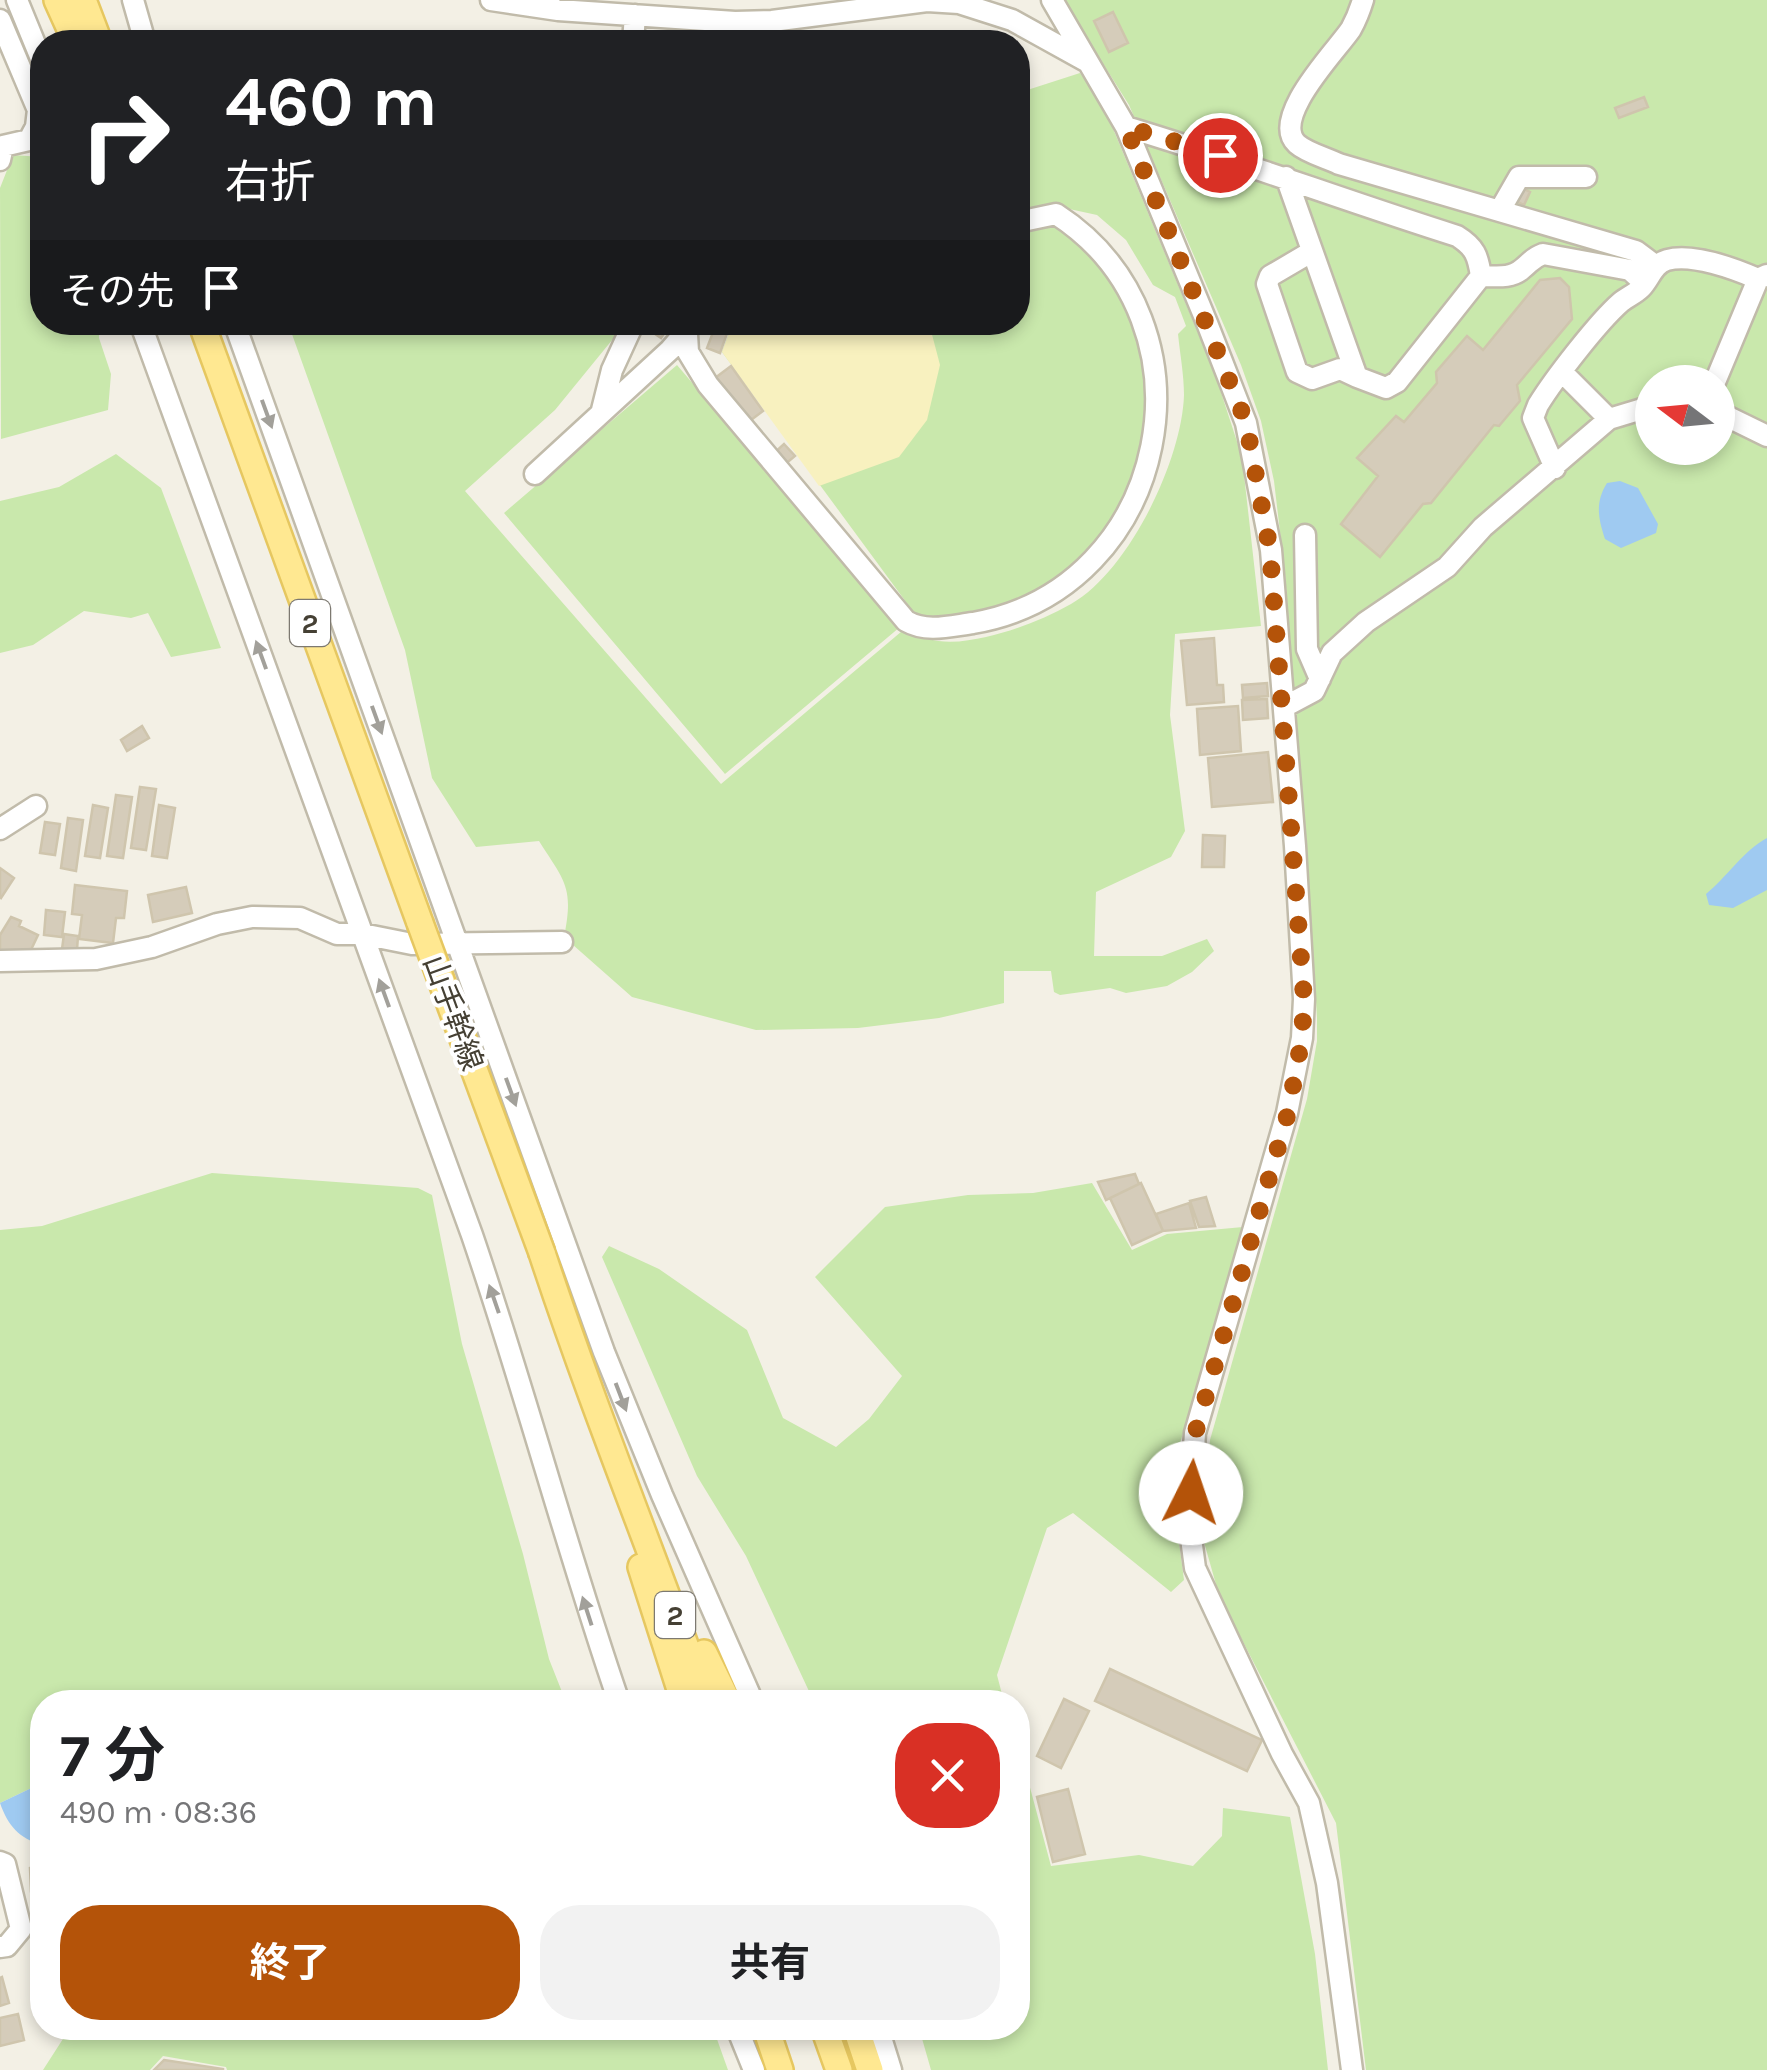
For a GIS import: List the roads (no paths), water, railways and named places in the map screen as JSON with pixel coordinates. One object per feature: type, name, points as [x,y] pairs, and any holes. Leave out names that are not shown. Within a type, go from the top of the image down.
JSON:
[{"type":"main road","points":[[56,0],[70,30]]},
{"type":"main road","points":[[83,0],[94,30]]},
{"type":"main road","points":[[100,0],[109,30]]},
{"type":"main road","name":"山手幹線","points":[[206,335],[542,1254],[581,1372],[702,1690]]},
{"type":"main road","points":[[581,1372],[680,1690]]},
{"type":"main road","points":[[643,1527],[722,1690]]},
{"type":"main road","points":[[770,2040],[780,2070]]},
{"type":"main road","points":[[828,2040],[839,2070]]},
{"type":"main road","points":[[860,2040],[870,2070]]},
{"type":"street","points":[[17,0],[30,31]]},
{"type":"street","points":[[132,0],[141,30]]},
{"type":"street","points":[[491,0],[558,10],[735,22],[772,21],[927,0],[959,3],[1012,20],[1086,61]]},
{"type":"street","points":[[1054,0],[1126,127],[1246,422],[1270,550],[1303,970],[1302,1038],[1288,1113],[1195,1434],[1189,1523],[1195,1568],[1309,1803],[1328,1883],[1352,2070]]},
{"type":"street","points":[[1363,0],[1350,29],[1295,106],[1292,138],[1297,145],[1340,164],[1636,251],[1656,266]]},
{"type":"street","points":[[634,30],[635,15]]},
{"type":"street","points":[[0,20],[30,91]]},
{"type":"street","points":[[1126,127],[1457,236],[1470,244],[1478,256],[1481,276],[1397,382],[1386,388],[1372,385],[1340,369],[1312,379],[1297,372],[1267,284],[1270,276],[1311,252]]},
{"type":"street","points":[[0,160],[4,146],[30,138]]},
{"type":"street","points":[[1286,177],[1357,376]]},
{"type":"street","points":[[1500,210],[1519,177],[1586,177]]},
{"type":"street","points":[[689,335],[688,352],[708,385],[906,621],[918,628],[936,628],[1010,614],[1077,574],[1115,533],[1144,482],[1157,423],[1153,356],[1144,323],[1124,283],[1091,242],[1056,214],[1030,219]]},
{"type":"street","points":[[1481,276],[1509,276],[1543,254],[1630,270],[1641,280],[1641,288]]},
{"type":"street","points":[[1555,468],[1533,418],[1542,399],[1656,266],[1667,260],[1683,260],[1730,267],[1762,277],[1723,365]]},
{"type":"street","points":[[145,335],[516,1362],[588,1614],[615,1690]]},
{"type":"street","points":[[239,335],[624,1406],[748,1690]]},
{"type":"street","points":[[602,410],[612,370],[628,335]]},
{"type":"street","points":[[535,474],[682,335]]},
{"type":"street","points":[[1563,374],[1609,419]]},
{"type":"street","points":[[1284,707],[1314,691],[1332,654],[1366,622],[1446,567],[1483,527],[1609,419],[1635,411]]},
{"type":"street","points":[[1735,420],[1767,436]]},
{"type":"street","points":[[1305,535],[1307,649],[1320,679]]},
{"type":"street","points":[[0,829],[36,806]]},
{"type":"street","points":[[0,960],[96,959],[152,947],[252,916],[300,918],[338,934],[362,934],[412,944],[562,942]]},
{"type":"street","points":[[0,1862],[6,1864],[21,1929],[7,1946],[0,1947]]},
{"type":"street","points":[[741,2040],[754,2070]]},
{"type":"street","points":[[882,2040],[891,2070]]},
{"type":"water","points":[[1620,481],[1638,488],[1658,524],[1656,533],[1621,548],[1605,539],[1599,510],[1607,483]]},
{"type":"water","points":[[1767,838],[1767,890],[1733,908],[1709,905],[1706,894]]},
{"type":"water","points":[[30,1789],[30,1840],[15,1830],[0,1803]]}]
